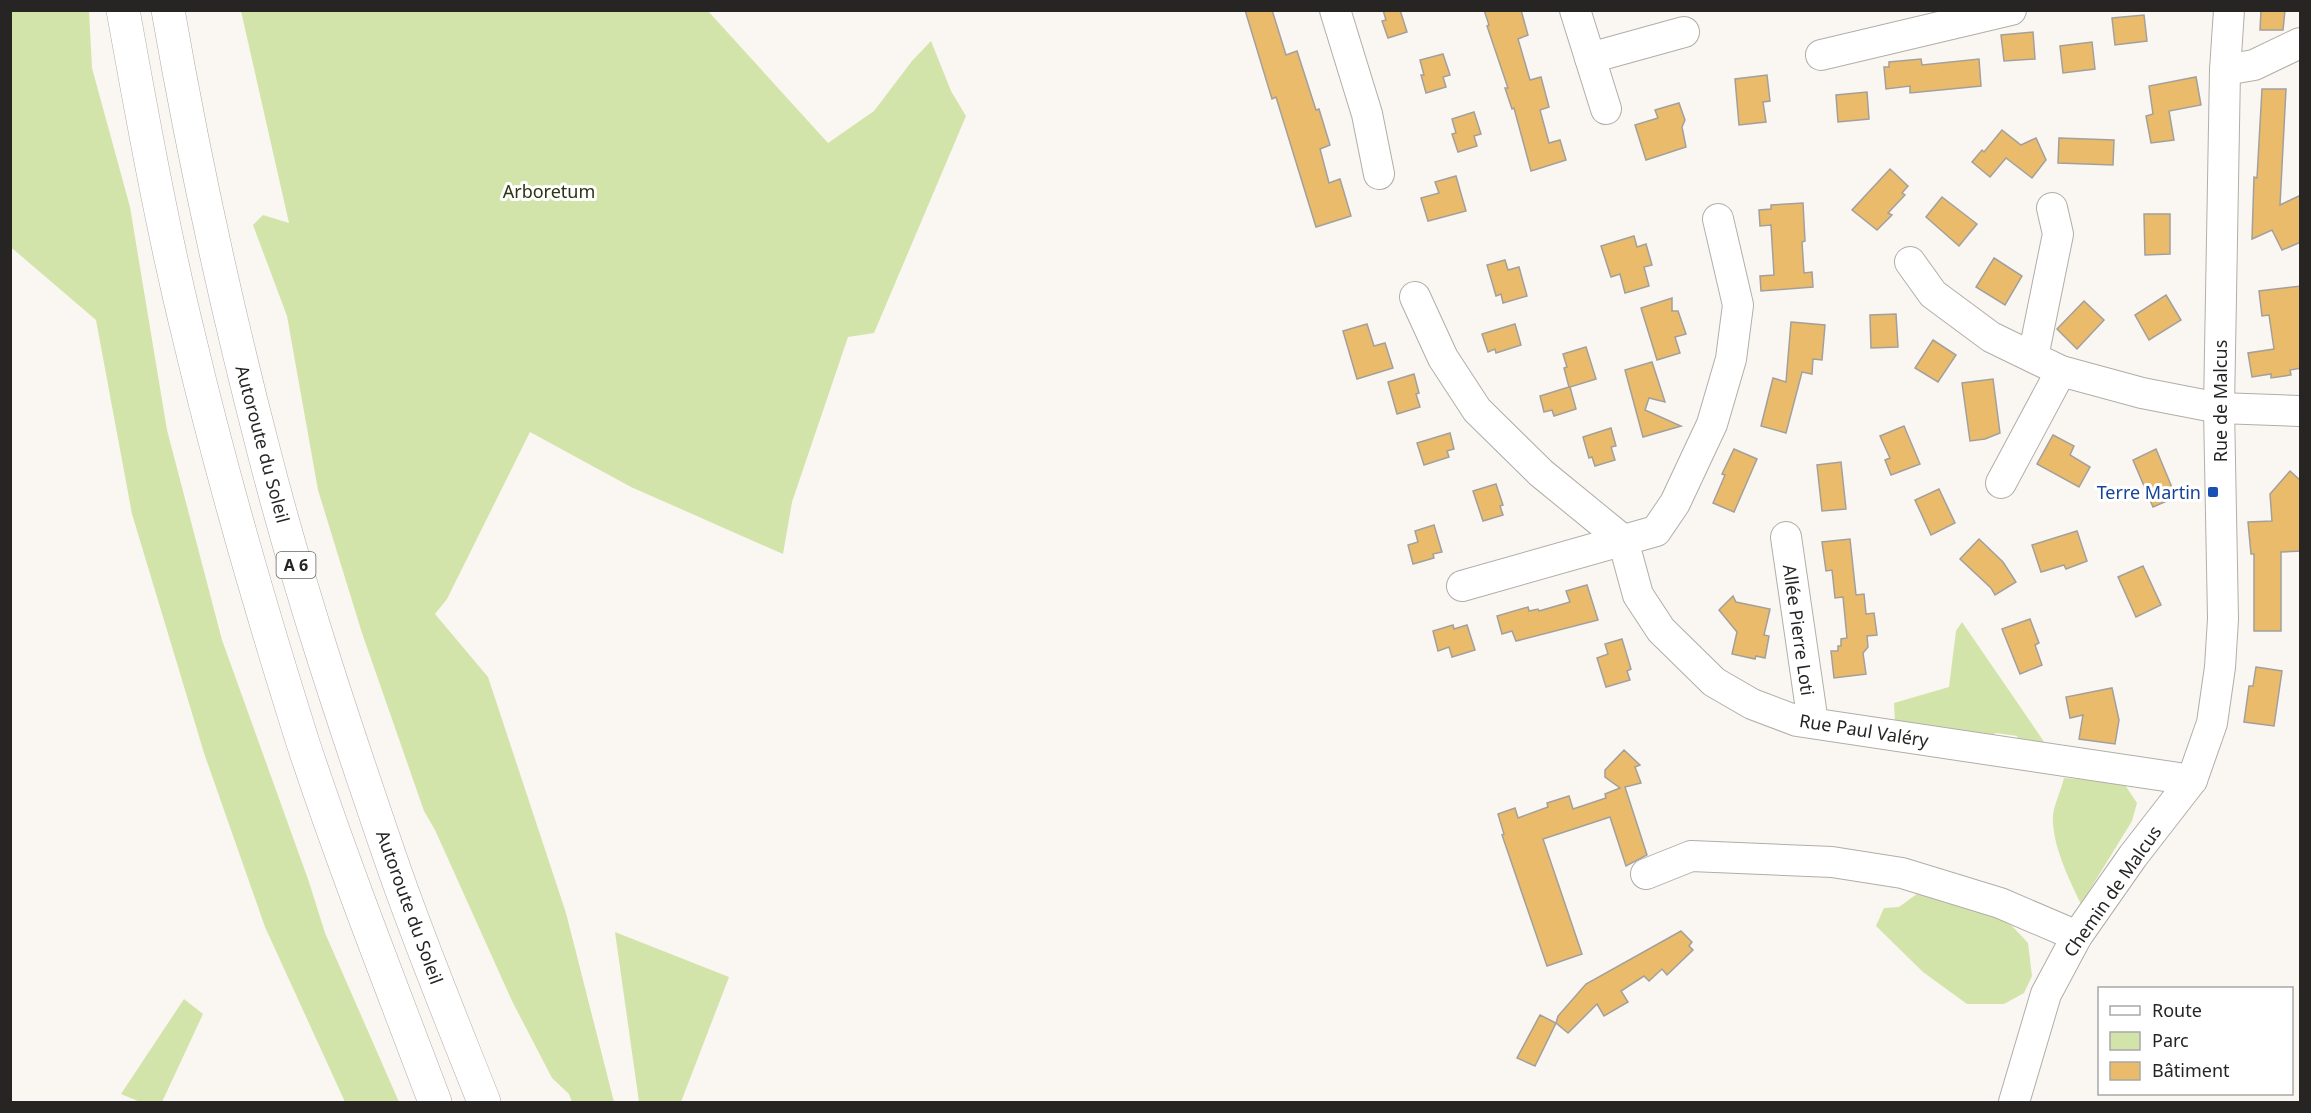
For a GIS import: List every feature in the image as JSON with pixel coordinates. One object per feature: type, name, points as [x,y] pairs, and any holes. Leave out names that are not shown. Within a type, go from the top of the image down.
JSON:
[{"type":"highway","name":"A 6","points":[[123,10],[163,220],[189,340],[221,465],[260,602],[304,744],[351,882],[435,1102]]},
{"type":"highway","name":"Autoroute du Soleil","points":[[168,10],[189,126],[232,325],[264,455],[302,588],[391,860],[484,1102]]},
{"type":"street","points":[[1335,10],[1367,114],[1379,174]]},
{"type":"street","points":[[1575,10],[1606,109]]},
{"type":"street","points":[[1821,55],[2011,10]]},
{"type":"street","name":"Rue de Malcus","points":[[2189,783],[2212,723],[2220,667],[2223,619],[2219,408],[2224,70],[2229,10]]},
{"type":"street","points":[[1590,58],[1684,32]]},
{"type":"street","points":[[2224,70],[2254,65],[2301,43]]},
{"type":"street","points":[[2032,357],[2058,234],[2052,208]]},
{"type":"street","points":[[1462,586],[1656,531],[1675,503],[1712,424],[1731,359],[1738,305],[1718,219]]},
{"type":"street","points":[[1910,261],[1933,294],[1991,337],[2061,371],[2142,393],[2219,408],[2301,411]]},
{"type":"street","points":[[1415,297],[1443,358],[1477,410],[1541,473],[1623,540]]},
{"type":"street","points":[[2001,483],[2061,371]]},
{"type":"street","name":"Allée Pierre Loti","points":[[1786,537],[1813,723]]},
{"type":"street","name":"Rue Paul Valéry","points":[[1623,540],[1638,596],[1661,630],[1714,682],[1752,704],[1797,721],[2189,783]]},
{"type":"street","name":"Chemin de Malcus","points":[[2014,1102],[2046,993],[2077,936],[2133,856],[2189,783]]},
{"type":"street","points":[[1646,874],[1691,856],[1832,862],[1902,873],[1989,899],[2077,936]]},
{"type":"green space","points":[[10,11],[89,11],[92,68],[130,207],[167,430],[222,640],[309,882],[325,933],[399,1102],[345,1102],[265,927],[204,753],[132,514],[96,320],[11,249]]},
{"type":"green space","name":"Arboretum","points":[[241,11],[708,11],[828,143],[874,111],[912,61],[931,41],[951,91],[966,116],[874,333],[848,337],[792,502],[783,554],[631,487],[530,432],[447,599],[435,614],[488,677],[566,913],[614,1102],[572,1102],[569,1094],[552,1078],[512,1001],[435,830],[424,811],[362,633],[318,490],[287,316],[253,225],[263,215],[289,223]]},
{"type":"green space","points":[[1962,622],[2049,749],[2021,747],[2017,736],[1996,733],[1989,737],[1895,723],[1894,703],[1949,687],[1956,631]]},
{"type":"green space","points":[[2064,778],[2123,782],[2137,803],[2132,821],[2081,904],[2058,849],[2053,825],[2053,814]]},
{"type":"green space","points":[[1921,891],[1985,911],[2012,926],[2028,943],[2032,976],[2024,993],[2004,1004],[1967,1004],[1923,972],[1876,926],[1884,908],[1899,907]]},
{"type":"green space","points":[[615,932],[729,977],[681,1102],[639,1102]]},
{"type":"green space","points":[[184,999],[203,1014],[162,1102],[140,1102],[121,1094]]},
{"type":"building","points":[[1245,10],[1272,10],[1286,55],[1297,51],[1330,145],[1320,149],[1329,183],[1340,179],[1351,216],[1316,227],[1276,97],[1272,99]]},
{"type":"building","points":[[1383,10],[1400,10],[1407,32],[1388,38],[1382,21],[1386,20]]},
{"type":"building","points":[[1484,10],[1521,10],[1528,35],[1518,39],[1530,80],[1541,77],[1549,107],[1540,110],[1549,143],[1560,140],[1566,160],[1531,171]]},
{"type":"building","points":[[2261,10],[2285,10],[2283,30],[2260,30]]},
{"type":"building","points":[[2144,15],[2147,41],[2115,45],[2112,18]]},
{"type":"building","points":[[2033,32],[2035,59],[2004,61],[2001,35]]},
{"type":"building","points":[[2092,42],[2095,69],[2063,73],[2060,46]]},
{"type":"building","points":[[1443,54],[1450,75],[1443,77],[1446,87],[1426,93],[1420,60]]},
{"type":"building","points":[[1921,59],[1922,65],[1979,59],[1981,86],[1910,93],[1910,86],[1886,89],[1884,67],[1889,67],[1889,62]]},
{"type":"building","points":[[1767,75],[1770,101],[1763,102],[1766,122],[1739,125],[1735,79]]},
{"type":"building","points":[[2196,77],[2201,105],[2169,111],[2174,140],[2151,143],[2146,116],[2153,114],[2149,86]]},
{"type":"building","points":[[2262,89],[2286,89],[2280,205],[2301,195],[2301,242],[2282,250],[2272,230],[2252,239],[2254,177],[2257,178]]},
{"type":"building","points":[[1867,92],[1869,119],[1838,122],[1836,95]]},
{"type":"building","points":[[1679,103],[1685,120],[1682,127],[1686,147],[1646,160],[1635,125],[1658,118],[1655,110]]},
{"type":"building","points":[[1474,112],[1481,134],[1474,136],[1477,146],[1458,152],[1452,134],[1456,133],[1452,119]]},
{"type":"building","points":[[2002,130],[2021,145],[2036,138],[2046,160],[2032,178],[2006,158],[1990,177],[1972,162],[1982,150],[1984,152]]},
{"type":"building","points":[[2059,138],[2114,140],[2113,165],[2058,163]]},
{"type":"building","points":[[1890,169],[1908,186],[1902,193],[1905,195],[1888,213],[1892,215],[1877,230],[1852,210]]},
{"type":"building","points":[[1456,176],[1466,211],[1428,221],[1421,198],[1439,193],[1435,182]]},
{"type":"building","points":[[1942,197],[1977,224],[1959,246],[1926,217]]},
{"type":"building","points":[[1803,203],[1804,273],[1812,272],[1813,287],[1761,291],[1760,276],[1774,275],[1771,225],[1760,226],[1759,210],[1771,209],[1771,205]]},
{"type":"building","points":[[2144,214],[2170,214],[2170,254],[2145,255]]},
{"type":"building","points":[[1634,236],[1637,247],[1646,244],[1652,265],[1644,267],[1649,286],[1625,293],[1620,274],[1611,277],[1601,246]]},
{"type":"building","points":[[1994,258],[2022,276],[2005,305],[1976,287]]},
{"type":"building","points":[[1505,260],[1508,270],[1519,267],[1527,296],[1503,303],[1501,294],[1496,296],[1487,265]]},
{"type":"building","points":[[2301,286],[2301,368],[2290,370],[2291,375],[2271,378],[2271,374],[2252,377],[2248,353],[2274,349],[2269,315],[2262,316],[2259,291]]},
{"type":"building","points":[[2166,295],[2181,320],[2149,340],[2135,315]]},
{"type":"building","points":[[1672,298],[1672,311],[1678,311],[1686,334],[1675,337],[1680,353],[1657,360],[1641,308]]},
{"type":"building","points":[[2084,301],[2104,320],[2077,349],[2057,329]]},
{"type":"building","points":[[1896,314],[1898,347],[1871,348],[1870,315]]},
{"type":"building","points":[[1791,322],[1825,325],[1822,360],[1813,359],[1812,374],[1802,372],[1786,433],[1761,426],[1773,378],[1786,382]]},
{"type":"building","points":[[1367,324],[1374,346],[1385,343],[1393,368],[1357,379],[1343,331]]},
{"type":"building","points":[[1515,324],[1521,345],[1496,353],[1495,349],[1488,352],[1482,334]]},
{"type":"building","points":[[1933,340],[1956,355],[1938,382],[1915,368]]},
{"type":"building","points":[[1586,347],[1596,379],[1570,387],[1576,409],[1554,416],[1552,410],[1544,412],[1540,396],[1569,387],[1563,354]]},
{"type":"building","points":[[1652,362],[1665,402],[1649,398],[1645,410],[1681,426],[1643,437],[1625,370]]},
{"type":"building","points":[[1414,374],[1420,407],[1397,414],[1388,382]]},
{"type":"building","points":[[1993,379],[2000,433],[1985,439],[1970,441],[1962,383]]},
{"type":"building","points":[[1904,426],[1920,464],[1891,475],[1885,460],[1890,458],[1880,436]]},
{"type":"building","points":[[1611,428],[1616,446],[1611,447],[1615,460],[1595,466],[1592,457],[1589,458],[1583,437]]},
{"type":"building","points":[[1450,433],[1454,449],[1447,451],[1449,457],[1424,465],[1417,443]]},
{"type":"building","points":[[2053,435],[2074,446],[2070,455],[2090,467],[2079,487],[2037,464]]},
{"type":"building","points":[[1734,449],[1757,459],[1734,512],[1713,503],[1725,475],[1722,474]]},
{"type":"building","points":[[2156,449],[2176,497],[2153,507],[2133,460]]},
{"type":"building","points":[[1841,462],[1846,509],[1822,511],[1817,465]]},
{"type":"building","points":[[2290,471],[2301,481],[2301,551],[2281,552],[2281,631],[2254,631],[2254,554],[2251,554],[2248,522],[2272,521],[2270,494]]},
{"type":"building","points":[[1496,484],[1503,505],[1500,506],[1503,515],[1483,521],[1473,491]]},
{"type":"building","points":[[1939,489],[1955,523],[1931,535],[1915,500]]},
{"type":"building","points":[[1434,525],[1442,552],[1433,554],[1434,558],[1413,564],[1408,545],[1418,542],[1415,531]]},
{"type":"building","points":[[2077,531],[2087,561],[2066,569],[2064,565],[2041,572],[2032,545]]},
{"type":"building","points":[[1850,539],[1856,595],[1864,594],[1866,614],[1874,613],[1877,635],[1867,636],[1868,647],[1863,653],[1866,674],[1834,678],[1831,651],[1838,651],[1841,639],[1847,638],[1843,597],[1835,598],[1832,570],[1826,571],[1822,542]]},
{"type":"building","points":[[1979,539],[2003,562],[2016,582],[1995,595],[1991,588],[1960,559]]},
{"type":"building","points":[[2143,566],[2161,605],[2136,617],[2118,577]]},
{"type":"building","points":[[1587,585],[1598,620],[1516,641],[1512,631],[1502,634],[1497,616],[1528,607],[1529,611],[1538,609],[1539,611],[1570,602],[1566,591]]},
{"type":"building","points":[[1733,596],[1736,602],[1770,609],[1764,635],[1769,636],[1765,658],[1756,656],[1755,659],[1732,654],[1737,632],[1719,610]]},
{"type":"building","points":[[2030,619],[2039,643],[2035,645],[2042,665],[2020,674],[2002,629]]},
{"type":"building","points":[[1453,625],[1454,629],[1467,625],[1475,650],[1452,657],[1449,647],[1438,651],[1433,631]]},
{"type":"building","points":[[1622,639],[1631,669],[1627,671],[1630,680],[1606,687],[1597,658],[1608,654],[1605,644]]},
{"type":"building","points":[[2256,667],[2282,671],[2274,726],[2244,722],[2249,686],[2253,686]]},
{"type":"building","points":[[2112,688],[2119,720],[2115,744],[2079,739],[2083,715],[2070,718],[2066,697]]},
{"type":"building","points":[[1624,750],[1640,765],[1635,767],[1641,783],[1625,787],[1647,855],[1626,866],[1610,817],[1543,839],[1582,954],[1547,966],[1502,835],[1504,834],[1498,814],[1515,808],[1518,818],[1548,807],[1547,803],[1569,796],[1573,809],[1606,798],[1605,794],[1620,788],[1605,777],[1605,770]]},
{"type":"building","points":[[1681,931],[1692,942],[1689,946],[1693,950],[1667,975],[1662,969],[1649,981],[1644,976],[1621,991],[1628,1002],[1604,1016],[1597,1004],[1568,1033],[1556,1023],[1558,1016],[1586,984]]},
{"type":"building","points":[[1540,1015],[1556,1023],[1535,1066],[1517,1058]]},
{"type":"place","name":"Terre Martin","points":[[2213,492]]}]
